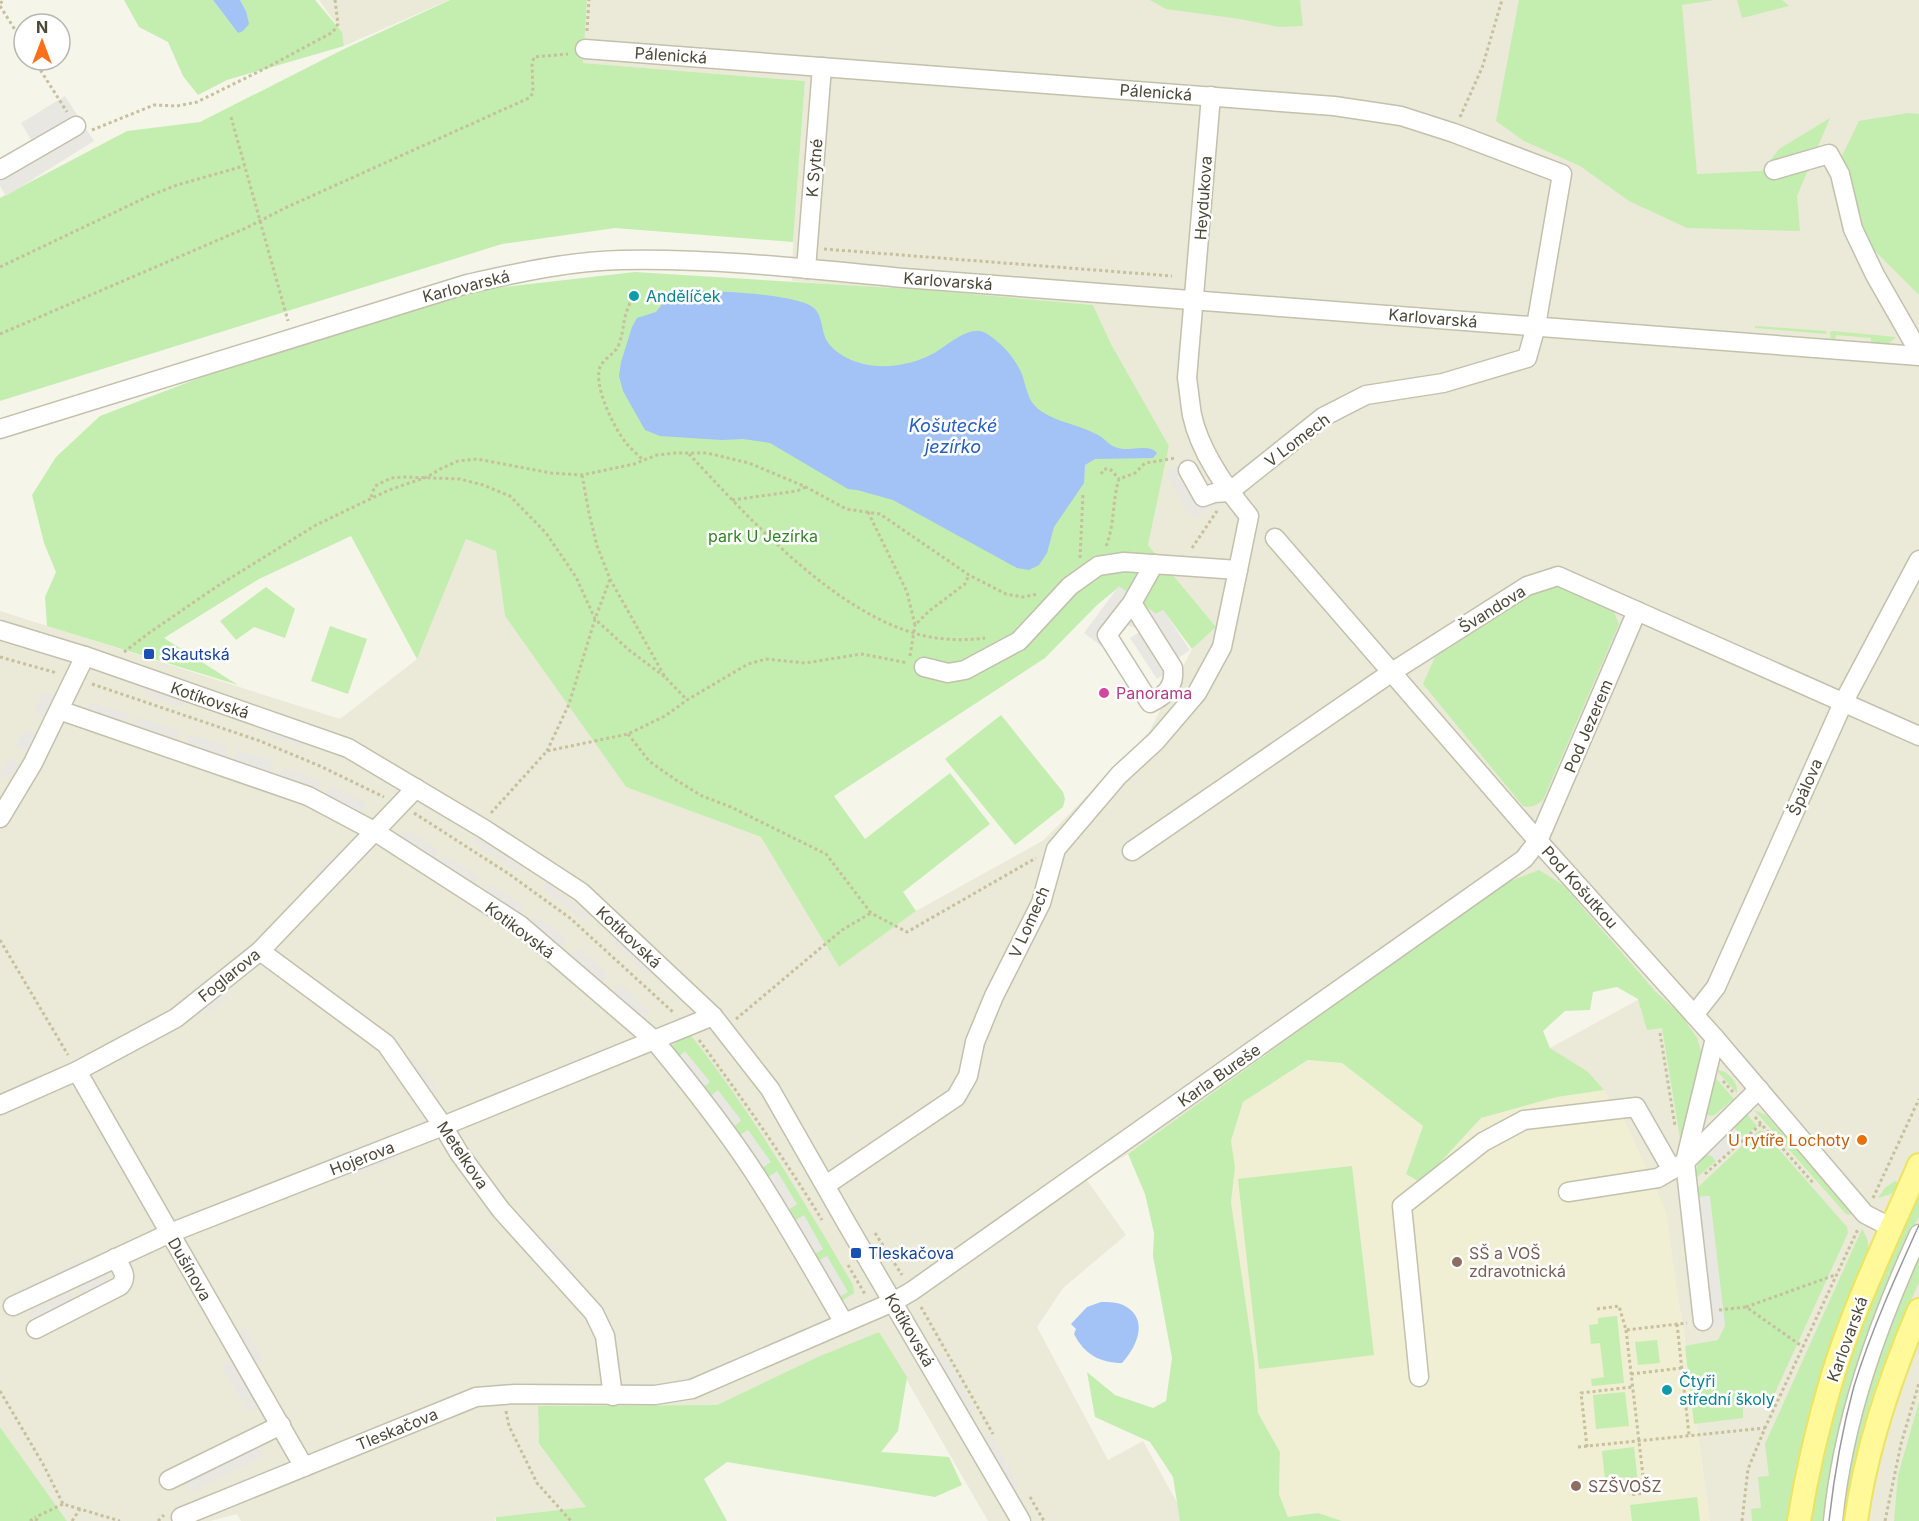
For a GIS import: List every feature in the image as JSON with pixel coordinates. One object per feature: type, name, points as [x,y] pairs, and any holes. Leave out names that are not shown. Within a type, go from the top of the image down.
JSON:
[{"type":"main road","name":"Karlovarská","points":[[1799,1521],[1809,1465],[1833,1376],[1919,1164]]},
{"type":"main road","points":[[1856,1521],[1864,1474],[1878,1419],[1919,1310]]},
{"type":"street","name":"Pálenická","points":[[585,49],[1334,106],[1401,116],[1454,133],[1562,174],[1536,326]]},
{"type":"street","name":"K Sytné","points":[[806,269],[822,67]]},
{"type":"street","name":"Heydukova","points":[[1195,299],[1211,96]]},
{"type":"street","points":[[0,170],[76,126]]},
{"type":"street","name":"Karlovarská","points":[[1774,170],[1829,154],[1840,174],[1853,229],[1875,276],[1919,354]]},
{"type":"street","name":"Karlovarská","points":[[0,429],[467,284],[565,265],[619,260],[659,260],[806,269],[1919,354]]},
{"type":"street","points":[[1185,464],[1203,497],[1214,493],[1229,492],[1204,448],[1193,417],[1187,378],[1195,299]]},
{"type":"street","name":"V Lomech","points":[[826,1185],[956,1097],[968,1076],[975,1042],[994,996],[1041,903],[1056,849],[1119,775],[1155,741],[1197,693],[1222,647],[1249,516],[1229,492],[1323,417],[1366,395],[1443,382],[1527,358],[1536,326]]},
{"type":"street","name":"Pod Košutkou","points":[[1275,538],[1538,841],[1759,1089],[1865,1214],[1892,1228]]},
{"type":"street","name":"Špálova","points":[[1694,1015],[1716,987],[1843,703],[1919,560]]},
{"type":"street","points":[[916,665],[948,673],[965,670],[1019,641],[1070,586],[1098,566],[1124,562],[1238,570]]},
{"type":"street","points":[[1132,603],[1173,668],[1174,678],[1169,690],[1150,703],[1107,635],[1132,603],[1154,564]]},
{"type":"street","name":"Švandova","points":[[1132,850],[1392,672],[1527,586],[1558,576],[1919,736]]},
{"type":"street","name":"Pod Jezerem","points":[[1538,841],[1637,611]]},
{"type":"street","name":"Kotíkovská","points":[[0,630],[85,656],[348,748],[484,829],[580,892],[718,1023],[770,1089],[1021,1521]]},
{"type":"street","points":[[0,818],[33,763],[85,656]]},
{"type":"street","name":"Kotikovská","points":[[59,710],[308,796],[374,831],[520,926],[654,1040],[719,1123],[763,1186],[844,1323]]},
{"type":"street","name":"Foglarova","points":[[0,1105],[77,1071],[176,1018],[260,951],[416,788]]},
{"type":"street","name":"Karla Bureše","points":[[893,1302],[1524,859],[1538,841]]},
{"type":"street","name":"Metelkova","points":[[260,951],[386,1044],[459,1153],[501,1210],[594,1312],[605,1336],[613,1396]]},
{"type":"street","name":"Hojerova","points":[[13,1306],[170,1233],[443,1126],[688,1026],[718,1023]]},
{"type":"street","points":[[1678,1166],[1696,1121],[1714,1038]]},
{"type":"street","name":"Dušínova","points":[[77,1071],[304,1467]]},
{"type":"street","points":[[1568,1192],[1658,1178],[1678,1166],[1759,1089]]},
{"type":"street","points":[[1419,1377],[1402,1206],[1482,1142],[1524,1120],[1636,1107],[1678,1166],[1688,1189],[1702,1317]]},
{"type":"street","name":"Karlovarská","points":[[1833,1521],[1836,1489],[1847,1429],[1869,1355],[1919,1234]]},
{"type":"street","points":[[36,1329],[120,1286],[125,1276],[115,1258]]},
{"type":"street","name":"Tleskačova","points":[[181,1517],[476,1397],[515,1394],[655,1395],[692,1389],[893,1302]]},
{"type":"street","points":[[169,1480],[280,1425]]},
{"type":"path","points":[[5,0],[0,5],[12,24]]},
{"type":"path","points":[[42,72],[76,126],[93,130],[154,105],[177,106],[197,102],[266,68],[333,32],[338,24],[335,0]]},
{"type":"path","points":[[0,334],[259,221],[529,98],[533,93],[534,57],[574,54],[585,49],[589,0]]},
{"type":"path","points":[[1454,133],[1482,68],[1502,0]]},
{"type":"path","points":[[231,117],[294,338]]},
{"type":"path","points":[[0,267],[148,196],[177,185],[244,166]]},
{"type":"path","points":[[822,249],[1172,276],[1171,297]]},
{"type":"path","points":[[630,303],[624,315],[620,342],[602,365],[600,383],[616,428],[626,443],[644,460]]},
{"type":"path","points":[[688,453],[745,514],[830,588],[860,609],[914,633],[949,639],[970,640],[993,637]]},
{"type":"path","points":[[120,655],[149,633],[274,550],[316,525],[389,490],[427,477],[458,461],[477,459],[551,473],[582,475],[657,455],[706,453],[749,464],[806,488],[846,509],[880,514],[969,575],[1006,594],[1023,597],[1040,594]]},
{"type":"path","points":[[1119,479],[1135,473],[1145,463],[1185,464]]},
{"type":"path","points":[[1101,474],[1104,469],[1110,469],[1119,479]]},
{"type":"path","points":[[582,475],[594,535],[610,579],[665,677]]},
{"type":"path","points":[[370,499],[375,486],[391,478],[427,477],[460,479],[510,496],[546,533],[576,577],[595,619],[629,650],[665,677],[687,700]]},
{"type":"path","points":[[1098,566],[1112,528],[1115,493],[1119,479]]},
{"type":"path","points":[[732,500],[806,488]]},
{"type":"path","points":[[1181,565],[1229,492]]},
{"type":"path","points":[[1081,551],[1083,493]]},
{"type":"path","points":[[547,751],[628,734],[665,716],[687,700],[748,664],[766,659],[805,663],[862,654],[916,665],[915,625],[907,592],[868,512]]},
{"type":"path","points":[[915,625],[928,611],[965,584],[969,575]]},
{"type":"path","points":[[488,817],[547,751],[569,704],[610,579]]},
{"type":"path","points":[[0,657],[74,678],[260,741],[320,766],[400,805],[509,874],[570,918],[688,1026],[772,1140],[826,1226]]},
{"type":"path","points":[[628,734],[648,761],[702,796],[731,807],[826,854],[871,913],[907,932],[1028,862],[1056,849]]},
{"type":"path","points":[[718,1023],[843,930],[871,913]]},
{"type":"path","points":[[0,940],[77,1071]]},
{"type":"path","points":[[1660,1033],[1676,1132]]},
{"type":"path","points":[[1707,1063],[1820,1191]]},
{"type":"path","points":[[1742,1521],[1748,1469],[1765,1428],[1919,1099]]},
{"type":"path","points":[[1688,1189],[1761,1124]]},
{"type":"path","points":[[1849,1225],[1856,1233]]},
{"type":"path","points":[[848,1264],[874,1310]]},
{"type":"path","points":[[1626,1330],[1677,1324],[1746,1307],[1837,1275]]},
{"type":"path","points":[[1597,1309],[1619,1306],[1626,1330],[1645,1493],[1629,1495]]},
{"type":"path","points":[[1746,1307],[1803,1347]]},
{"type":"path","points":[[1677,1324],[1689,1435]]},
{"type":"path","points":[[1631,1374],[1682,1368]]},
{"type":"path","points":[[1886,1521],[1901,1444],[1919,1383]]},
{"type":"path","points":[[1587,1447],[1581,1393],[1632,1387]]},
{"type":"path","points":[[0,1390],[43,1464],[63,1504]]},
{"type":"path","points":[[515,1394],[506,1409],[508,1426],[537,1483],[571,1521]]},
{"type":"path","points":[[1578,1448],[1765,1428]]},
{"type":"path","points":[[30,1521],[63,1504],[120,1521]]},
{"type":"path","points":[[72,1521],[80,1509]]},
{"type":"path","points":[[36,1521],[38,1516]]},
{"type":"shaded area","points":[[319,0],[449,0],[344,46],[342,32]]},
{"type":"shaded area","points":[[587,0],[1919,0],[1919,1521],[1710,1521],[1681,1313],[1604,1090],[1550,1048],[1654,991],[1503,884],[1128,1154],[1086,1179],[1126,1235],[1063,1288],[1037,1327],[1108,1460],[1143,1441],[1185,1517],[1180,1521],[988,1521],[879,1332],[717,1405],[538,1406],[539,1445],[587,1507],[496,1517],[495,1521],[241,1521],[237,1514],[210,1521],[67,1521],[0,1427],[0,611],[340,719],[417,659],[466,539],[496,551],[505,616],[626,787],[761,837],[839,967],[916,911],[1044,840],[1149,732],[1192,649],[1216,627],[1148,545],[1169,446],[1111,344],[1093,305],[792,281],[805,81],[582,63]]},
{"type":"shaded area","points":[[65,96],[94,141],[6,196],[0,182],[41,156],[21,123]]},
{"type":"shaded area","points":[[1192,459],[1218,504],[1192,518],[1166,474]]},
{"type":"shaded area","points":[[1119,586],[1156,614],[1163,610],[1190,650],[1165,667],[1168,672],[1157,679],[1130,638],[1140,632],[1139,629],[1126,625],[1120,627],[1104,648],[1084,633]]},
{"type":"shaded area","points":[[143,688],[186,702],[180,706],[146,695]]},
{"type":"shaded area","points":[[42,692],[55,697],[46,717],[34,712]]},
{"type":"shaded area","points":[[90,702],[128,714],[124,726],[86,714]]},
{"type":"shaded area","points":[[137,717],[179,730],[175,742],[134,729]]},
{"type":"shaded area","points":[[262,727],[305,744],[297,746],[265,734]]},
{"type":"shaded area","points":[[25,729],[36,735],[27,752],[15,746]]},
{"type":"shaded area","points":[[190,735],[228,747],[225,758],[186,746]]},
{"type":"shaded area","points":[[237,750],[274,761],[270,773],[233,761]]},
{"type":"shaded area","points":[[8,757],[19,764],[10,780],[0,775]]},
{"type":"shaded area","points":[[284,767],[322,782],[318,791],[280,776]]},
{"type":"shaded area","points":[[331,785],[366,803],[361,813],[326,796]]},
{"type":"shaded area","points":[[405,829],[439,851],[433,860],[399,839]]},
{"type":"shaded area","points":[[475,837],[525,870],[516,871],[474,843]]},
{"type":"shaded area","points":[[341,849],[345,853],[322,876],[317,870]]},
{"type":"shaded area","points":[[446,856],[479,877],[472,887],[440,865]]},
{"type":"shaded area","points":[[545,882],[591,917],[584,919],[543,889]]},
{"type":"shaded area","points":[[490,884],[525,907],[519,917],[484,894]]},
{"type":"shaded area","points":[[535,916],[567,939],[560,948],[528,925]]},
{"type":"shaded area","points":[[612,934],[654,973],[647,974],[611,941]]},
{"type":"shaded area","points":[[578,948],[609,976],[600,985],[570,957]]},
{"type":"shaded area","points":[[619,983],[650,1013],[641,1022],[610,992]]},
{"type":"shaded area","points":[[225,988],[230,994],[208,1013],[203,1007]]},
{"type":"shaded area","points":[[685,1051],[710,1082],[700,1090],[675,1060]]},
{"type":"shaded area","points":[[412,1057],[437,1089],[432,1093],[407,1061]]},
{"type":"shaded area","name":"SŠ a VOŠ zdravotnická","points":[[1309,1060],[1342,1063],[1423,1126],[1406,1174],[1420,1183],[1481,1118],[1557,1097],[1604,1090],[1625,1121],[1666,1211],[1710,1521],[1342,1521],[1318,1513],[1289,1518],[1279,1494],[1280,1452],[1258,1413],[1254,1359],[1231,1202],[1235,1167],[1231,1141],[1243,1102]]},
{"type":"shaded area","points":[[718,1090],[741,1120],[730,1129],[707,1099]]},
{"type":"shaded area","points":[[1734,1128],[1743,1138],[1716,1161],[1707,1151]]},
{"type":"shaded area","points":[[748,1130],[771,1162],[759,1170],[736,1138]]},
{"type":"shaded area","points":[[397,1150],[400,1158],[349,1177],[347,1173]]},
{"type":"shaded area","points":[[777,1171],[797,1204],[785,1212],[765,1179]]},
{"type":"shaded area","points":[[1710,1196],[1725,1326],[1711,1328],[1696,1197]]},
{"type":"shaded area","points":[[804,1215],[823,1249],[810,1256],[791,1223]]},
{"type":"shaded area","points":[[548,1240],[572,1267],[568,1271],[540,1247]]},
{"type":"shaded area","points":[[827,1256],[848,1292],[836,1299],[815,1263]]},
{"type":"shaded area","points":[[81,1260],[83,1265],[17,1298],[14,1293]]},
{"type":"shaded area","points":[[106,1273],[111,1283],[84,1298],[78,1287]]},
{"type":"shaded area","points":[[70,1291],[75,1301],[33,1322],[28,1312]]},
{"type":"shaded area","points":[[245,1328],[263,1360],[255,1364],[237,1332]]},
{"type":"shaded area","points":[[937,1355],[944,1356],[973,1408],[972,1417]]},
{"type":"shaded area","points":[[232,1361],[260,1407],[250,1413],[222,1367]]},
{"type":"shaded area","points":[[984,1436],[992,1438],[1018,1484],[1016,1492]]},
{"type":"shaded area","points":[[258,1446],[263,1456],[191,1492],[185,1480]]},
{"type":"green space","points":[[124,0],[213,0],[238,33],[246,11],[240,0],[315,0],[342,32],[344,46],[227,80],[198,95],[183,76],[168,42],[139,27]]},
{"type":"green space","points":[[450,0],[587,0],[583,63],[805,81],[793,242],[615,228],[502,244],[0,401],[0,198],[127,131],[200,122],[344,49]]},
{"type":"green space","points":[[1150,0],[1300,0],[1303,26],[1279,27],[1166,9]]},
{"type":"green space","points":[[1519,0],[1714,0],[1682,5],[1697,174],[1762,171],[1779,149],[1830,118],[1797,196],[1800,231],[1687,228],[1629,201],[1580,166],[1524,141],[1496,121]]},
{"type":"green space","points":[[1737,0],[1782,0],[1789,6],[1742,18]]},
{"type":"green space","points":[[1908,113],[1919,114],[1919,295],[1864,240],[1839,162],[1859,121]]},
{"type":"green space","name":"park U Jezírka","points":[[635,272],[925,290],[1093,305],[1111,344],[1169,446],[1148,545],[1216,627],[1192,649],[1163,610],[1156,614],[1119,587],[1097,605],[1045,658],[834,796],[865,839],[950,773],[990,824],[903,892],[916,911],[839,967],[761,837],[626,787],[505,616],[496,551],[466,539],[417,659],[351,536],[259,579],[164,638],[238,685],[47,626],[45,597],[56,572],[44,543],[32,495],[56,457],[100,416],[246,360],[477,290]]},
{"type":"green space","points":[[1755,326],[1826,331],[1827,334],[1755,328]]},
{"type":"green space","points":[[1830,332],[1896,337],[1888,344],[1871,343],[1871,338],[1836,335],[1835,341],[1831,340]]},
{"type":"green space","points":[[1560,586],[1614,612],[1619,624],[1543,800],[1534,806],[1526,807],[1423,684],[1435,657],[1534,593]]},
{"type":"green space","points":[[266,587],[295,609],[285,638],[254,627],[236,640],[220,621]]},
{"type":"green space","points":[[330,626],[367,639],[348,694],[311,681]]},
{"type":"green space","points":[[1001,715],[1063,792],[1065,799],[1063,807],[1015,845],[945,759]]},
{"type":"green space","points":[[1539,870],[1563,885],[1655,991],[1681,1015],[1697,1038],[1701,1051],[1700,1060],[1685,1135],[1681,1144],[1662,1028],[1647,1030],[1638,999],[1617,987],[1593,992],[1590,1010],[1565,1011],[1543,1031],[1550,1048],[1588,1072],[1604,1090],[1557,1097],[1481,1118],[1421,1183],[1406,1174],[1423,1126],[1342,1063],[1308,1060],[1243,1102],[1231,1141],[1235,1167],[1231,1202],[1254,1359],[1258,1413],[1280,1452],[1279,1494],[1288,1517],[1318,1513],[1342,1521],[1180,1521],[1173,1477],[1150,1442],[1095,1417],[1087,1372],[1115,1395],[1153,1408],[1166,1401],[1172,1358],[1153,1256],[1154,1233],[1145,1194],[1128,1154],[1503,884]]},
{"type":"green space","points":[[689,1033],[755,1125],[853,1285],[854,1293],[840,1302],[841,1296],[827,1256],[815,1263],[810,1256],[823,1249],[791,1223],[785,1212],[796,1205],[765,1179],[759,1170],[770,1162],[748,1130],[736,1138],[730,1129],[741,1121],[717,1091],[707,1099],[700,1090],[710,1081],[677,1058],[669,1048]]},
{"type":"green space","points":[[1716,1070],[1731,1077],[1736,1085],[1737,1093]]},
{"type":"green space","points":[[1711,1073],[1734,1099],[1713,1116],[1705,1115]]},
{"type":"green space","points":[[1754,1110],[1766,1115],[1853,1213],[1848,1215],[1845,1213]]},
{"type":"green space","points":[[1745,1112],[1757,1126],[1743,1138],[1731,1125]]},
{"type":"green space","points":[[1762,1130],[1847,1227],[1848,1233],[1774,1395],[1757,1396],[1758,1401],[1743,1403],[1743,1418],[1694,1424],[1685,1346],[1718,1340],[1725,1326],[1709,1196],[1700,1197],[1695,1190],[1758,1131]]},
{"type":"green space","points":[[1707,1155],[1712,1156],[1716,1161],[1695,1179],[1701,1159]]},
{"type":"green space","points":[[1352,1166],[1374,1355],[1259,1369],[1238,1179]]},
{"type":"green space","points":[[1895,1181],[1900,1183],[1891,1194],[1878,1198],[1885,1188]]},
{"type":"green space","points":[[1919,1192],[1919,1216],[1883,1299],[1825,1521],[1809,1521],[1838,1391],[1866,1313]]},
{"type":"green space","points":[[1862,1229],[1868,1242],[1867,1256],[1829,1353],[1808,1419],[1792,1486],[1787,1521],[1752,1521],[1751,1509],[1761,1508],[1758,1477],[1769,1476],[1765,1444]]},
{"type":"green space","points":[[1919,1252],[1919,1282],[1873,1394],[1844,1521],[1841,1521],[1842,1502],[1866,1388]]},
{"type":"green space","points":[[1617,1316],[1624,1383],[1592,1386],[1591,1379],[1604,1377],[1600,1343],[1591,1344],[1589,1325],[1598,1324],[1598,1318]]},
{"type":"green space","points":[[879,1332],[907,1377],[898,1431],[881,1452],[949,1457],[962,1485],[935,1497],[727,1462],[704,1479],[727,1521],[496,1521],[496,1517],[586,1507],[539,1444],[538,1406],[717,1405],[818,1357]]},
{"type":"green space","points":[[1657,1340],[1660,1363],[1638,1365],[1635,1342]]},
{"type":"green space","points":[[1625,1392],[1629,1426],[1596,1429],[1593,1395]]},
{"type":"green space","points":[[1919,1402],[1919,1521],[1894,1521],[1898,1475]]},
{"type":"green space","points":[[0,1427],[67,1521],[0,1521]]},
{"type":"green space","points":[[1634,1447],[1638,1483],[1628,1485],[1627,1477],[1605,1480],[1602,1451]]},
{"type":"green space","points":[[1697,1497],[1700,1521],[1632,1521],[1630,1505]]},
{"type":"water","points":[[213,0],[240,0],[249,24],[238,33]]},
{"type":"water","name":"Košutecké jezírko","points":[[697,291],[758,294],[806,303],[817,311],[827,342],[831,346],[850,360],[869,365],[889,366],[909,363],[936,352],[968,332],[983,332],[1012,356],[1021,372],[1030,399],[1041,411],[1100,436],[1118,448],[1146,448],[1157,453],[1153,458],[1095,459],[1085,465],[1084,483],[1054,527],[1047,553],[1039,565],[1029,570],[1017,568],[893,500],[848,489],[770,443],[743,439],[660,436],[645,430],[623,391],[619,376],[632,327],[637,318],[656,312],[663,303],[673,302]]},
{"type":"water","points":[[1101,1302],[1123,1305],[1133,1312],[1137,1319],[1139,1326],[1136,1342],[1122,1363],[1114,1363],[1094,1356],[1083,1347],[1074,1334],[1076,1329],[1071,1324],[1087,1307]]},
{"type":"tram line","points":[[1829,1521],[1839,1453],[1854,1386],[1892,1285],[1919,1225]]},
{"type":"place","name":"Andělíček","points":[[634,296]]},
{"type":"place","name":"Skautská","points":[[149,654]]},
{"type":"place","name":"Panorama","points":[[1104,693]]},
{"type":"place","name":"U rytíře Lochoty","points":[[1862,1140]]},
{"type":"place","name":"Tleskačova","points":[[856,1253]]},
{"type":"place","name":"SŠ a VOŠ zdravotnická","points":[[1457,1262]]},
{"type":"place","name":"Čtyři střední školy","points":[[1667,1390]]},
{"type":"place","name":"SZŠVOŠZ","points":[[1576,1486]]}]
